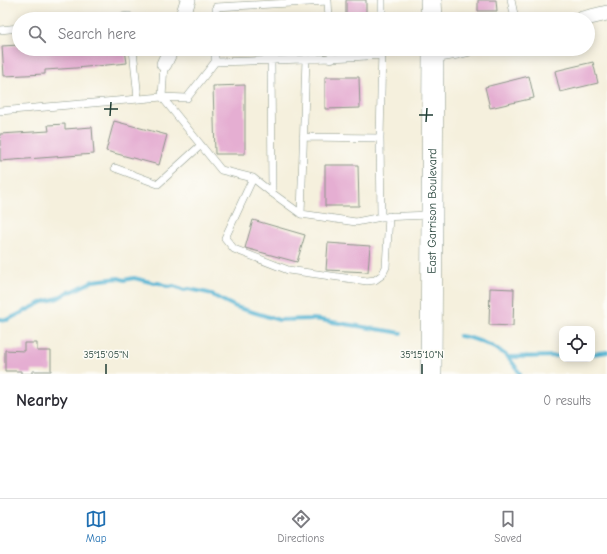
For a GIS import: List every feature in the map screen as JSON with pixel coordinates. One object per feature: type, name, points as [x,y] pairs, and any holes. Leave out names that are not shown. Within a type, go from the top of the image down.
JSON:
[{"type":"main road","points":[[431,0],[432,12]]},
{"type":"main road","name":"East Garrison Boulevard","points":[[430,374],[433,56]]},
{"type":"street","points":[[184,12],[188,0]]},
{"type":"street","points":[[595,15],[607,12]]},
{"type":"street","points":[[164,64],[168,56]]},
{"type":"lane","points":[[382,0],[382,12]]},
{"type":"lane","points":[[511,0],[513,12]]},
{"type":"lane","points":[[216,12],[216,7],[328,1],[329,12]]},
{"type":"lane","points":[[0,30],[12,29]]},
{"type":"lane","points":[[134,56],[138,99]]},
{"type":"lane","points":[[0,111],[162,97],[187,98],[215,62],[215,56]]},
{"type":"lane","points":[[215,62],[306,58],[331,59],[353,56]]},
{"type":"lane","points":[[381,217],[380,138],[382,56]]},
{"type":"lane","points":[[301,214],[306,58]]},
{"type":"lane","points":[[271,60],[272,193]]},
{"type":"lane","points":[[164,64],[162,97],[221,170],[253,178],[301,214],[356,222],[389,216],[432,215]]},
{"type":"lane","points":[[303,137],[380,138]]},
{"type":"lane","points":[[115,168],[158,184],[200,144]]},
{"type":"lane","points":[[253,178],[225,238],[234,249],[288,270],[367,281],[375,280],[382,275],[386,267],[389,216]]},
{"type":"building","points":[[346,0],[366,0],[366,12],[346,12]]},
{"type":"building","points":[[478,0],[496,0],[497,11],[478,11]]},
{"type":"building","points":[[12,45],[12,56],[126,56],[127,63],[45,70],[45,74],[4,76],[2,46]]},
{"type":"building","points":[[593,62],[598,83],[560,92],[555,71]]},
{"type":"building","points":[[529,76],[534,98],[490,108],[485,87]]},
{"type":"building","points":[[325,77],[359,77],[360,108],[325,109]]},
{"type":"building","points":[[245,85],[245,154],[215,154],[213,86]]},
{"type":"building","points":[[114,121],[167,135],[159,165],[106,151]]},
{"type":"building","points":[[65,124],[65,129],[92,127],[94,154],[0,161],[0,134],[49,131],[48,125]]},
{"type":"building","points":[[325,165],[358,165],[359,206],[325,206]]},
{"type":"building","points":[[253,220],[305,235],[297,262],[245,248]]},
{"type":"building","points":[[328,243],[370,246],[368,272],[326,270]]},
{"type":"building","points":[[490,288],[514,289],[513,326],[489,325]]},
{"type":"building","points":[[24,343],[37,343],[37,351],[51,351],[51,371],[32,371],[32,374],[21,374],[21,371],[5,371],[5,350],[24,351]]},
{"type":"waterway","points":[[0,319],[7,320],[43,302],[58,298],[93,281],[119,278],[124,280],[134,278],[159,283],[169,287],[174,286],[184,290],[189,289],[208,293],[236,307],[279,320],[314,319],[401,333]]},
{"type":"waterway","points":[[459,336],[478,341],[499,350],[509,358],[520,374]]},
{"type":"waterway","points":[[595,354],[607,352]]},
{"type":"waterway","points":[[508,357],[559,356]]}]
